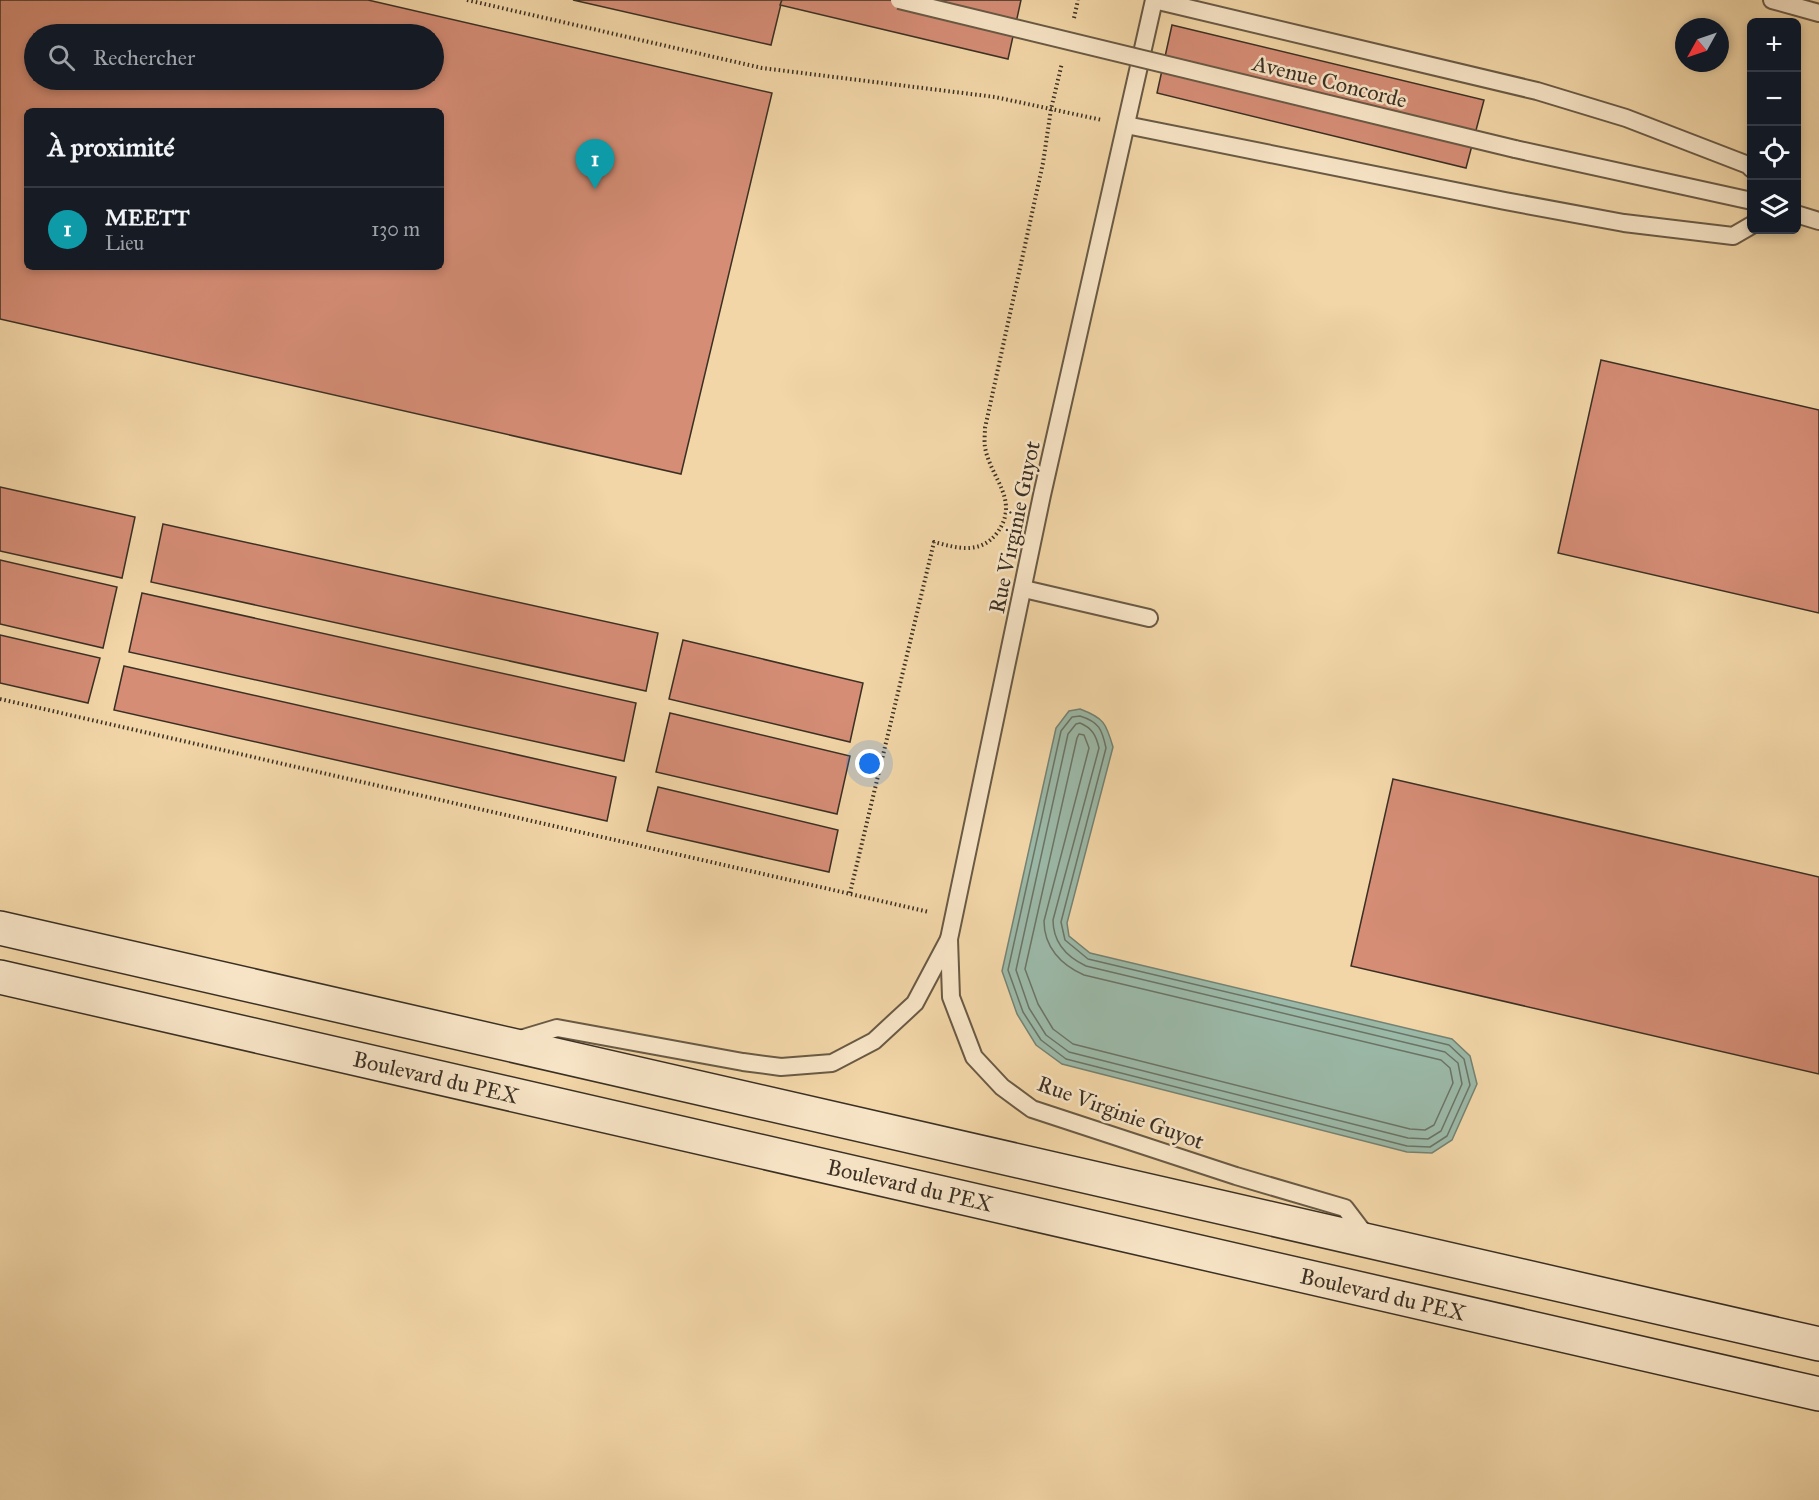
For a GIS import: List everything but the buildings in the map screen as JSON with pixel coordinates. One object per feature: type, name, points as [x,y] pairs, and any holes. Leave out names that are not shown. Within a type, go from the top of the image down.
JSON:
[{"type":"main road","name":"Boulevard du PEX","points":[[0,928],[1819,1344]]},
{"type":"main road","name":"Boulevard du PEX","points":[[0,977],[1819,1394]]},
{"type":"lane","name":"Avenue Concorde","points":[[899,0],[1515,149],[1747,200]]},
{"type":"lane","name":"Avenue Concorde","points":[[1154,0],[1536,91],[1626,118],[1747,165]]},
{"type":"lane","name":"Rue Virginie Guyot","points":[[507,1044],[557,1028],[781,1067],[832,1063],[874,1041],[915,1003],[949,939],[1042,495],[1154,0]]},
{"type":"lane","points":[[1772,0],[1819,14]]},
{"type":"lane","points":[[1126,125],[1624,223],[1733,236],[1747,228]]},
{"type":"lane","points":[[1801,209],[1819,210]]},
{"type":"lane","points":[[1801,214],[1819,221]]},
{"type":"lane","points":[[1024,589],[1149,618]]},
{"type":"lane","name":"Rue Virginie Guyot","points":[[949,939],[951,997],[974,1057],[1002,1087],[1032,1109],[1236,1176],[1345,1208],[1370,1240]]},
{"type":"path","points":[[467,0],[762,68],[995,97],[1126,125]]},
{"type":"path","points":[[1073,22],[1078,0]]},
{"type":"path","points":[[849,893],[934,542],[960,549],[981,547],[992,539],[1002,526],[1006,509],[1004,487],[993,470],[985,447],[985,428],[1043,163],[1051,109],[1065,54]]},
{"type":"path","points":[[0,699],[954,918]]},
{"type":"water","points":[[1080,709],[1103,722],[1113,747],[1067,923],[1069,936],[1090,953],[1452,1039],[1470,1056],[1477,1084],[1452,1140],[1432,1153],[1407,1152],[1062,1064],[1036,1045],[1017,1014],[1002,971],[1056,728],[1069,711]]},
{"type":"place","name":"MEETT","points":[[595,189]]}]
